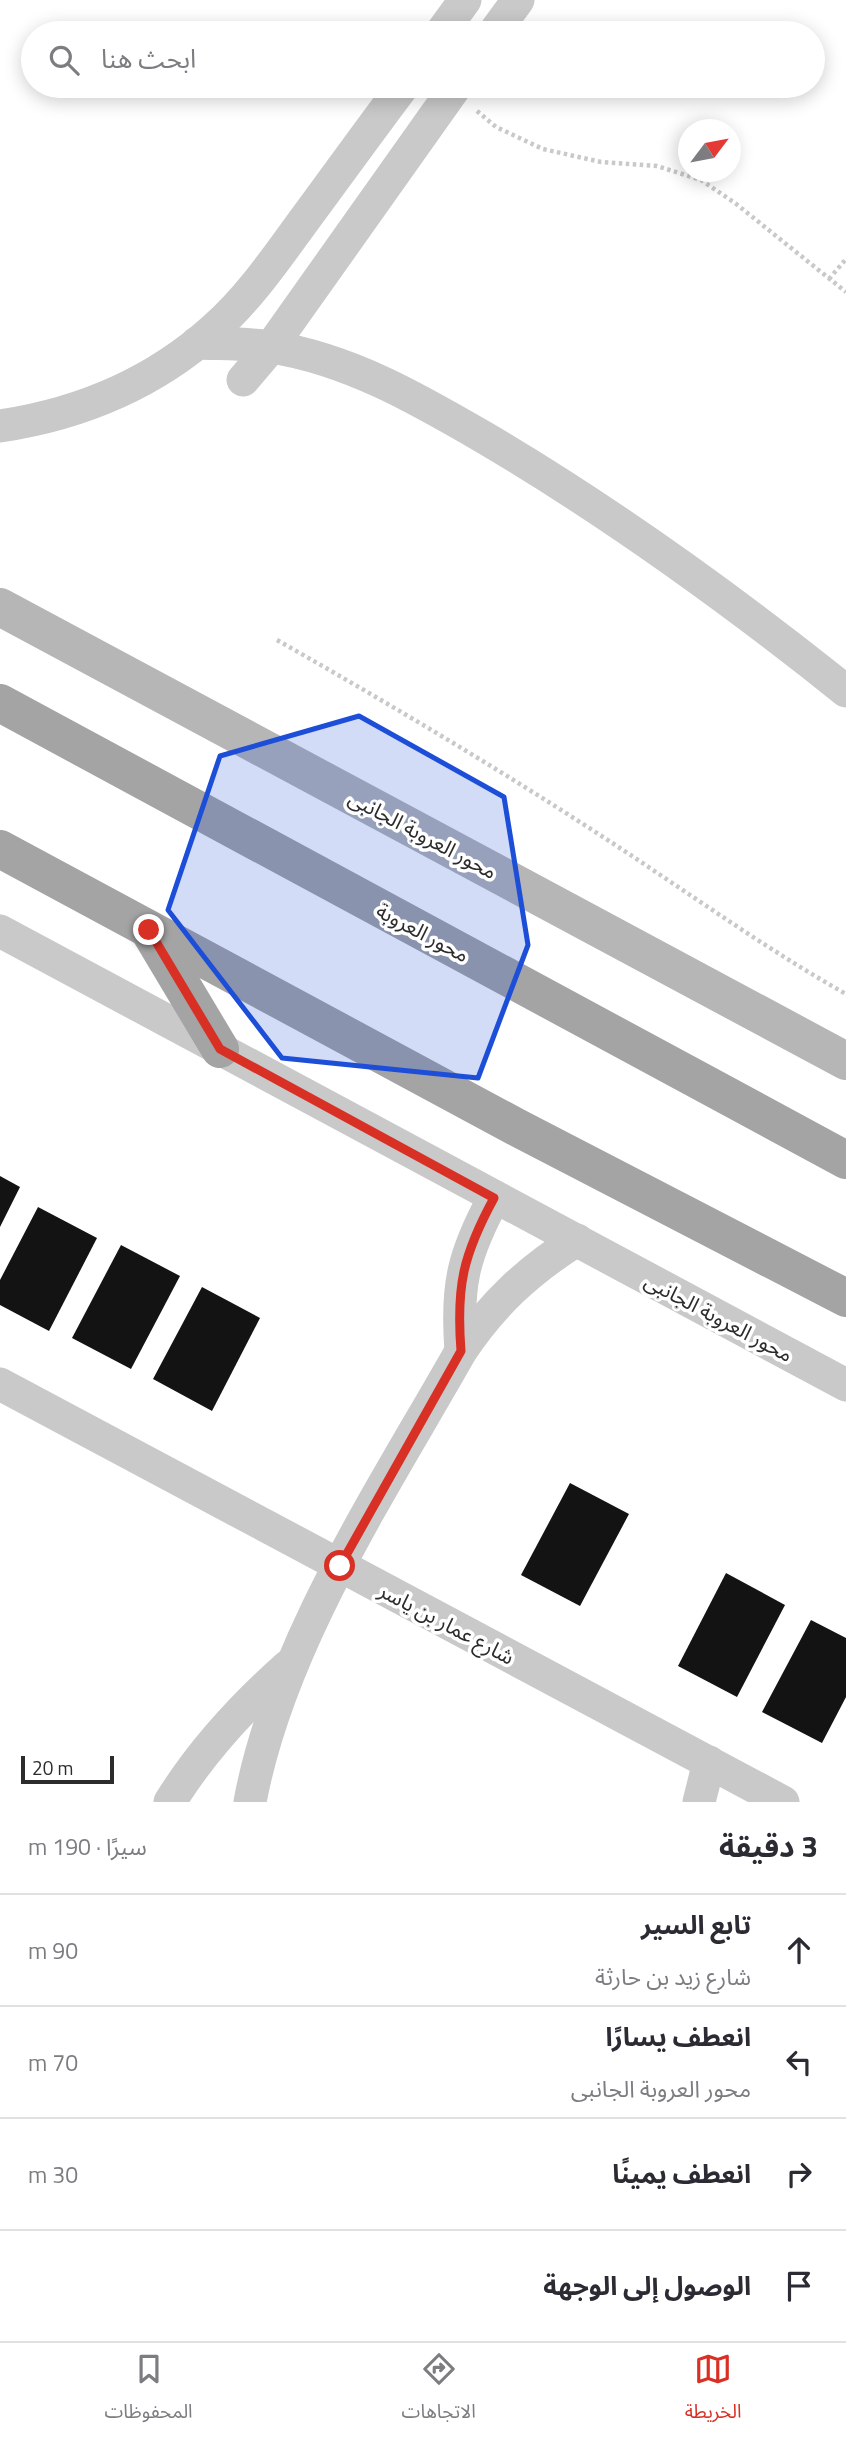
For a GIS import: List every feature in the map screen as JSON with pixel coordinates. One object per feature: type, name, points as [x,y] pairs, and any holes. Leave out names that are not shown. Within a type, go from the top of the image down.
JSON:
[{"type":"main road","name":"محور العروبة","points":[[0,703],[846,1160]]},
{"type":"main road","points":[[0,849],[528,1133],[846,1298]]},
{"type":"main road","points":[[149,930],[220,1049]]},
{"type":"street","points":[[450,21],[466,0]]},
{"type":"street","points":[[503,21],[518,0]]},
{"type":"street","points":[[0,426],[33,421],[111,396],[148,377],[197,343],[243,299],[270,267],[394,98]]},
{"type":"street","points":[[243,380],[271,347],[447,98]]},
{"type":"street","points":[[197,343],[271,347],[356,371],[415,398],[531,465],[643,538],[751,615],[846,691]]},
{"type":"street","name":"محور العروبة الجانبى","points":[[0,607],[846,1061]]},
{"type":"street","name":"محور العروبة الجانبى","points":[[0,931],[846,1385]]},
{"type":"street","points":[[461,1351],[458,1311],[463,1271],[475,1233],[494,1198]]},
{"type":"street","points":[[250,1802],[255,1773],[272,1715],[295,1659],[340,1566],[461,1351],[479,1324],[516,1284],[549,1257],[577,1240]]},
{"type":"street","name":"شارع عمار بن ياسر","points":[[0,1384],[783,1802]]},
{"type":"street","points":[[170,1802],[216,1738],[254,1697],[295,1659]]},
{"type":"street","points":[[699,1802],[709,1762]]},
{"type":"path","points":[[465,98],[496,127],[543,149],[601,162],[657,166],[701,180],[727,197],[846,292]]},
{"type":"path","points":[[829,279],[846,259]]},
{"type":"path","points":[[276,640],[405,713],[531,790],[736,926],[844,992]]},
{"type":"highlighted area","points":[[359,716],[504,797],[528,945],[478,1078],[282,1058],[168,910],[220,756]]},
{"type":"building","points":[[0,1176],[20,1187],[0,1227]]},
{"type":"building","points":[[38,1207],[97,1238],[49,1331],[0,1305],[0,1280]]},
{"type":"building","points":[[121,1245],[180,1276],[131,1369],[72,1338]]},
{"type":"building","points":[[202,1287],[260,1318],[212,1411],[153,1379]]},
{"type":"building","points":[[570,1483],[629,1514],[580,1606],[521,1575]]},
{"type":"building","points":[[726,1573],[785,1605],[737,1697],[678,1666]]},
{"type":"building","points":[[811,1620],[846,1638],[846,1697],[822,1743],[762,1712]]},
{"type":"route","points":[[149,930],[220,1049],[494,1198],[475,1233],[463,1271],[458,1311],[461,1351],[340,1566]]}]
